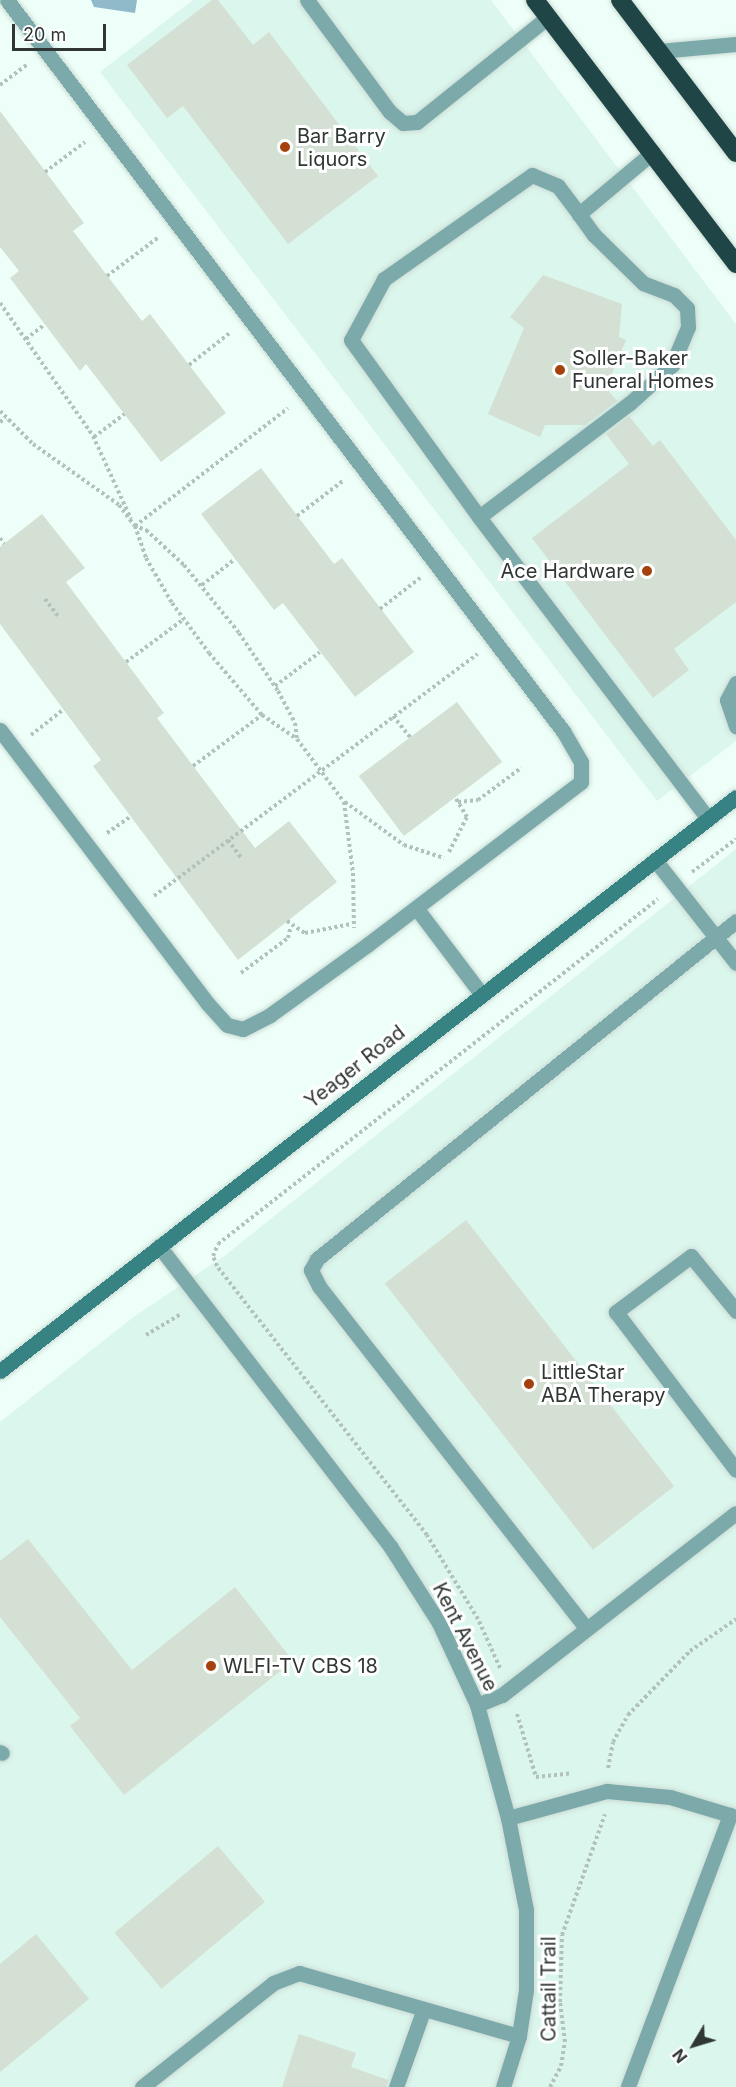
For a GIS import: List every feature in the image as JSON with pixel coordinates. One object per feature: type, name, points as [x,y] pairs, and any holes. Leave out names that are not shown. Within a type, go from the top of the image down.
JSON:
[{"type":"highway","points":[[536,0],[736,264]]},
{"type":"highway","points":[[620,0],[736,153]]},
{"type":"street","points":[[0,730],[221,1018],[227,1025],[243,1029],[270,1015],[417,909],[581,782],[581,762],[562,730],[7,0]]},
{"type":"street","points":[[307,0],[390,112],[403,123],[417,122],[548,17]]},
{"type":"street","points":[[659,51],[736,44]]},
{"type":"street","points":[[579,214],[653,152]]},
{"type":"street","points":[[479,517],[630,403],[672,365],[688,327],[687,308],[674,295],[643,283],[594,235],[558,186],[532,175],[384,279],[351,340],[357,353],[479,517],[708,819]]},
{"type":"street","points":[[736,683],[727,700],[736,726]]},
{"type":"street","name":"Yeager Road","points":[[0,1371],[736,797]]},
{"type":"street","points":[[655,860],[736,963]]},
{"type":"street","points":[[417,909],[482,995]]},
{"type":"street","points":[[586,1628],[318,1286],[311,1270],[317,1259],[736,921]]},
{"type":"street","name":"Kent Avenue","points":[[159,1246],[390,1546],[439,1623],[477,1705],[508,1818],[526,1910],[526,1990],[519,2036],[503,2087]]},
{"type":"street","points":[[736,1311],[690,1256],[616,1312],[736,1470]]},
{"type":"street","points":[[477,1705],[502,1695],[736,1513]]},
{"type":"street","points":[[508,1818],[607,1791],[670,1797],[733,1816],[628,2087]]},
{"type":"street","points":[[142,2087],[273,1983],[299,1972],[423,2011],[519,2036]]},
{"type":"street","points":[[396,2087],[423,2011]]},
{"type":"path","points":[[0,85],[45,50]]},
{"type":"path","points":[[45,172],[103,128]]},
{"type":"path","points":[[107,276],[177,223]]},
{"type":"path","points":[[0,303],[94,437],[135,526],[146,558],[184,619],[262,715],[297,739],[344,801],[404,845],[446,858],[459,876]]},
{"type":"path","points":[[189,365],[249,318]]},
{"type":"path","points":[[26,339],[45,324]]},
{"type":"path","points":[[135,526],[306,394]]},
{"type":"path","points":[[0,411],[33,444],[119,505],[135,526],[165,546],[202,585],[275,686],[295,723],[297,739]]},
{"type":"path","points":[[94,437],[124,414]]},
{"type":"path","points":[[0,422],[6,418]]},
{"type":"path","points":[[297,516],[362,466]]},
{"type":"path","points":[[0,538],[4,544]]},
{"type":"path","points":[[202,585],[236,559]]},
{"type":"path","points":[[380,609],[437,566]]},
{"type":"path","points":[[45,599],[58,616]]},
{"type":"path","points":[[126,662],[184,619]]},
{"type":"path","points":[[136,910],[494,640]]},
{"type":"path","points":[[275,686],[320,652]]},
{"type":"path","points":[[14,748],[64,709]]},
{"type":"path","points":[[193,766],[262,715]]},
{"type":"path","points":[[393,716],[411,738]]},
{"type":"path","points":[[458,802],[478,800],[521,768]]},
{"type":"path","points":[[446,858],[466,817],[455,797]]},
{"type":"path","points":[[344,801],[353,873],[351,924],[367,945]]},
{"type":"path","points":[[707,860],[736,839]]},
{"type":"path","points":[[228,840],[241,858]]},
{"type":"path","points":[[497,1662],[478,1619],[427,1535],[226,1278],[213,1256],[218,1244],[657,900]]},
{"type":"path","points":[[287,921],[291,926],[305,933],[351,924]]},
{"type":"path","points":[[241,973],[288,938],[291,926]]},
{"type":"path","points":[[222,1283],[226,1278]]},
{"type":"path","points":[[146,1335],[175,1319]]},
{"type":"path","points":[[597,1769],[609,1766],[613,1742],[628,1715],[690,1652],[736,1619]]},
{"type":"path","points":[[519,1724],[536,1777],[575,1773]]},
{"type":"path","name":"Cattail Trail","points":[[550,2087],[561,2066],[565,2042],[560,2002],[562,1935],[576,1884],[602,1823]]},
{"type":"shaded area","points":[[193,0],[491,0],[736,324],[736,741],[657,801],[100,72]]},
{"type":"shaded area","points":[[736,849],[736,2087],[0,2087],[0,1422],[135,1316],[223,1257]]},
{"type":"water","points":[[91,0],[137,0],[135,13],[94,7]]},
{"type":"building","name":"Bar Barry Liquors","points":[[212,0],[218,0],[253,45],[269,32],[378,176],[288,244],[183,106],[167,118],[127,65]]},
{"type":"building","points":[[0,111],[84,223],[73,231],[142,321],[150,314],[226,413],[161,462],[86,364],[80,371],[10,278],[19,271],[0,247]]},
{"type":"building","name":"Soller-Baker Funeral Homes","points":[[543,275],[622,304],[619,337],[626,340],[606,388],[617,401],[585,425],[545,425],[540,437],[488,414],[524,328],[510,317]]},
{"type":"building","name":"Ace Hardware","points":[[629,416],[653,446],[660,440],[736,540],[736,602],[674,649],[689,670],[653,698],[532,538],[629,464],[606,434]]},
{"type":"building","points":[[261,468],[334,564],[342,558],[414,652],[355,697],[283,603],[274,610],[201,514]]},
{"type":"building","points":[[42,514],[85,568],[66,582],[164,713],[157,718],[255,848],[289,821],[337,882],[238,960],[93,766],[101,760],[0,624],[0,547]]},
{"type":"building","points":[[457,702],[502,762],[404,836],[359,776]]},
{"type":"building","name":"LittleStar ABA Therapy","points":[[466,1220],[674,1486],[593,1550],[385,1283]]},
{"type":"building","name":"WLFI-TV CBS 18","points":[[28,1539],[132,1670],[235,1587],[293,1661],[124,1795],[70,1726],[80,1718],[0,1617],[0,1561]]},
{"type":"building","points":[[218,1846],[265,1902],[162,1989],[115,1933]]},
{"type":"building","points":[[36,1934],[89,1999],[0,2072],[0,1964]]},
{"type":"building","points":[[299,2034],[356,2053],[351,2067],[388,2080],[386,2087],[282,2087]]},
{"type":"place","name":"Bar Barry Liquors","points":[[285,147]]},
{"type":"place","name":"Soller-Baker Funeral Homes","points":[[560,370]]},
{"type":"place","name":"Ace Hardware","points":[[647,571]]},
{"type":"place","name":"LittleStar ABA Therapy","points":[[529,1384]]},
{"type":"place","name":"WLFI-TV CBS 18","points":[[211,1666]]}]
